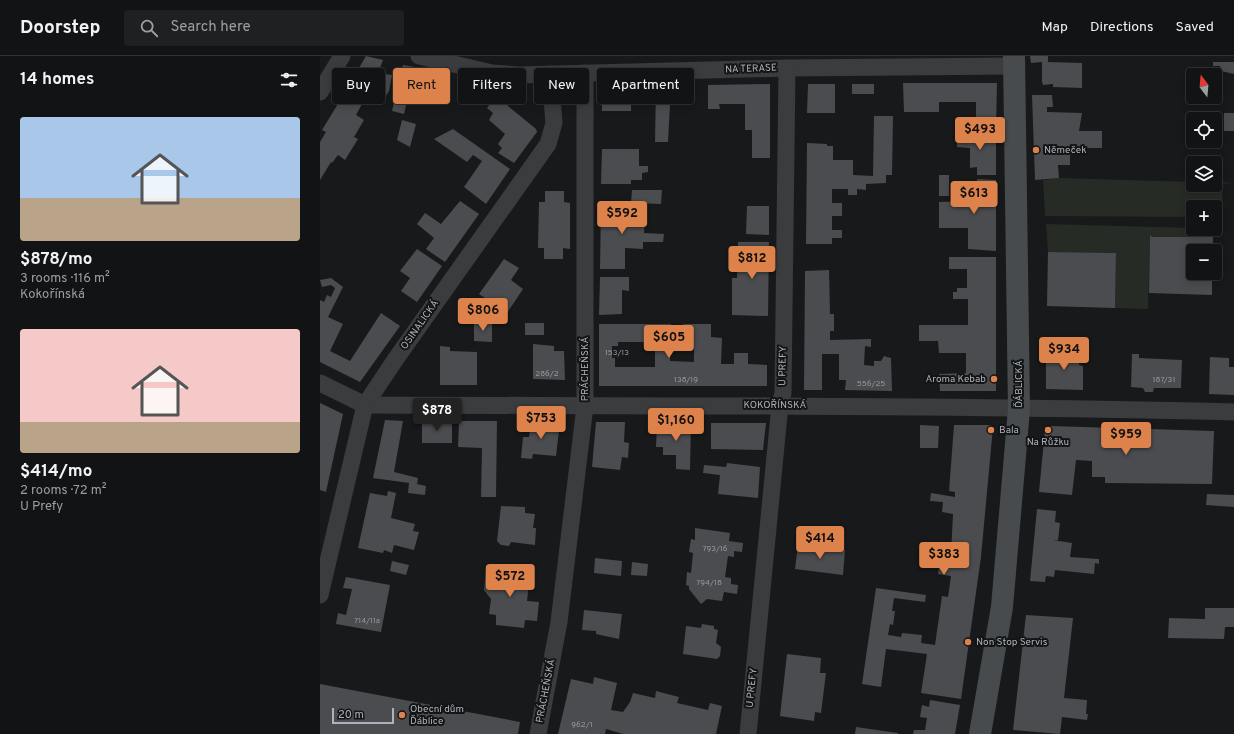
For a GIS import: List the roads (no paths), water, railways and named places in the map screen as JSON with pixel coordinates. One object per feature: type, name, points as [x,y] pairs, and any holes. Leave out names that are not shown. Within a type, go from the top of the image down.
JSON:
[{"type":"main road","name":"ĎÁBLICKÁ","points":[[980,734],[1002,607],[1019,409],[1014,61]]},
{"type":"street","points":[[320,92],[342,56]]},
{"type":"street","name":"NA TERASE","points":[[419,56],[492,73],[534,74]]},
{"type":"street","points":[[787,68],[800,56]]},
{"type":"street","name":"NA TERASE","points":[[589,73],[1014,61]]},
{"type":"street","name":"U PREFY","points":[[748,734],[780,405],[783,393],[787,68]]},
{"type":"street","name":"OSINALICKÁ","points":[[320,595],[365,405],[395,360],[548,144],[554,123],[552,104]]},
{"type":"street","name":"PRÁCHEŇSKÁ","points":[[538,734],[559,622],[585,406],[585,104]]},
{"type":"street","name":"KOKOŘÍNSKÁ","points":[[320,383],[365,405],[780,405],[1234,412]]},
{"type":"place","name":"Němeček","points":[[1036,150]]},
{"type":"place","name":"Aroma Kebab","points":[[994,379]]},
{"type":"place","name":"Bala","points":[[991,430]]},
{"type":"place","name":"Na Růžku","points":[[1048,430]]},
{"type":"place","name":"Non Stop Servis","points":[[968,642]]},
{"type":"place","name":"Obecní dům Ďáblice","points":[[402,715]]}]
